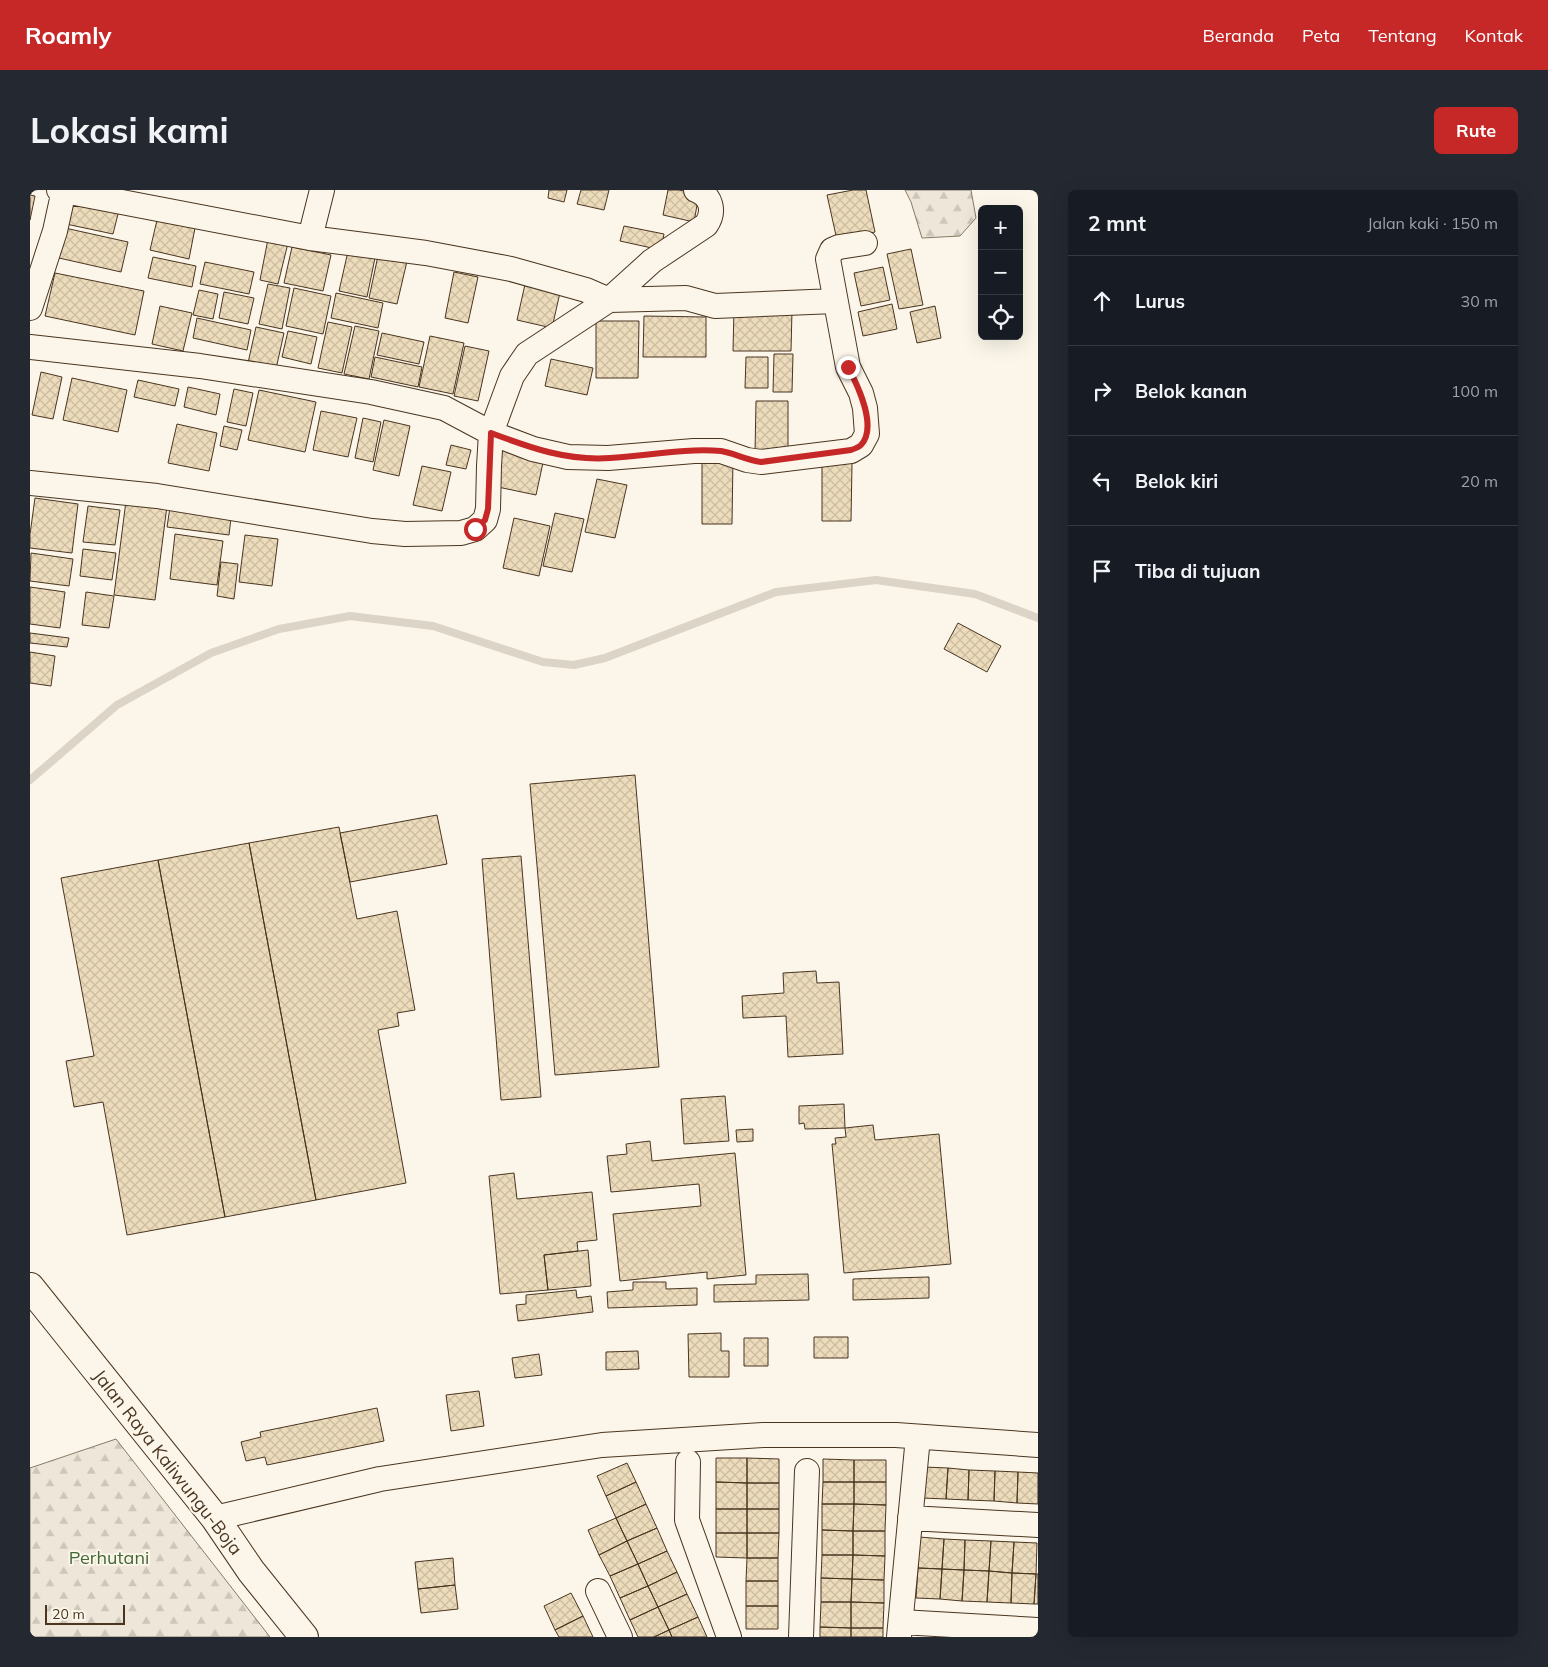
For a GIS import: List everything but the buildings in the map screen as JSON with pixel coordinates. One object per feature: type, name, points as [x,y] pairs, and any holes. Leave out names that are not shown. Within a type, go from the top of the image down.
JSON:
[{"type":"main road","name":"Jalan Raya Kaliwungu-Boja","points":[[30,1287],[215,1518],[251,1571],[304,1637]]},
{"type":"street","points":[[30,308],[54,231],[62,190],[310,238],[426,253],[511,269],[586,290],[609,300],[686,298],[715,306],[835,301]]},
{"type":"street","points":[[310,238],[322,190]]},
{"type":"street","points":[[30,484],[157,496],[372,531],[405,534],[461,533],[475,529],[485,520],[488,509],[491,433],[512,376],[527,354],[609,300],[652,261],[706,225],[712,217],[712,208],[709,200],[702,192],[696,190]]},
{"type":"street","points":[[30,347],[200,366],[371,392],[444,408],[491,433],[533,449],[568,457],[608,458],[694,451],[721,451],[747,460],[761,462],[851,450],[861,445],[867,434],[865,408],[861,392],[848,367],[828,259],[832,250],[864,243]]},
{"type":"street","points":[[215,1518],[380,1479],[602,1445],[763,1434],[896,1435],[1038,1445]]},
{"type":"street","points":[[918,1437],[900,1629],[1038,1630]]},
{"type":"street","points":[[688,1462],[687,1520],[729,1637]]},
{"type":"street","points":[[801,1637],[808,1471]]},
{"type":"street","points":[[910,1518],[1038,1524]]},
{"type":"street","points":[[598,1591],[620,1637]]},
{"type":"green space","points":[[905,190],[971,190],[976,218],[960,236],[922,238],[911,202]]},
{"type":"green space","name":"Perhutani","points":[[116,1439],[270,1637],[30,1637],[30,1468]]},
{"type":"waterway","points":[[30,780],[117,705],[211,653],[279,629],[350,616],[433,626],[543,662],[574,665],[605,658],[776,592],[876,580],[975,594],[1038,618]]},
{"type":"route","points":[[475,529],[485,520],[488,509],[491,433],[533,449],[568,457],[608,458],[694,451],[721,451],[747,460],[761,462],[851,450],[861,445],[867,434],[865,408],[861,392],[848,367]]}]
